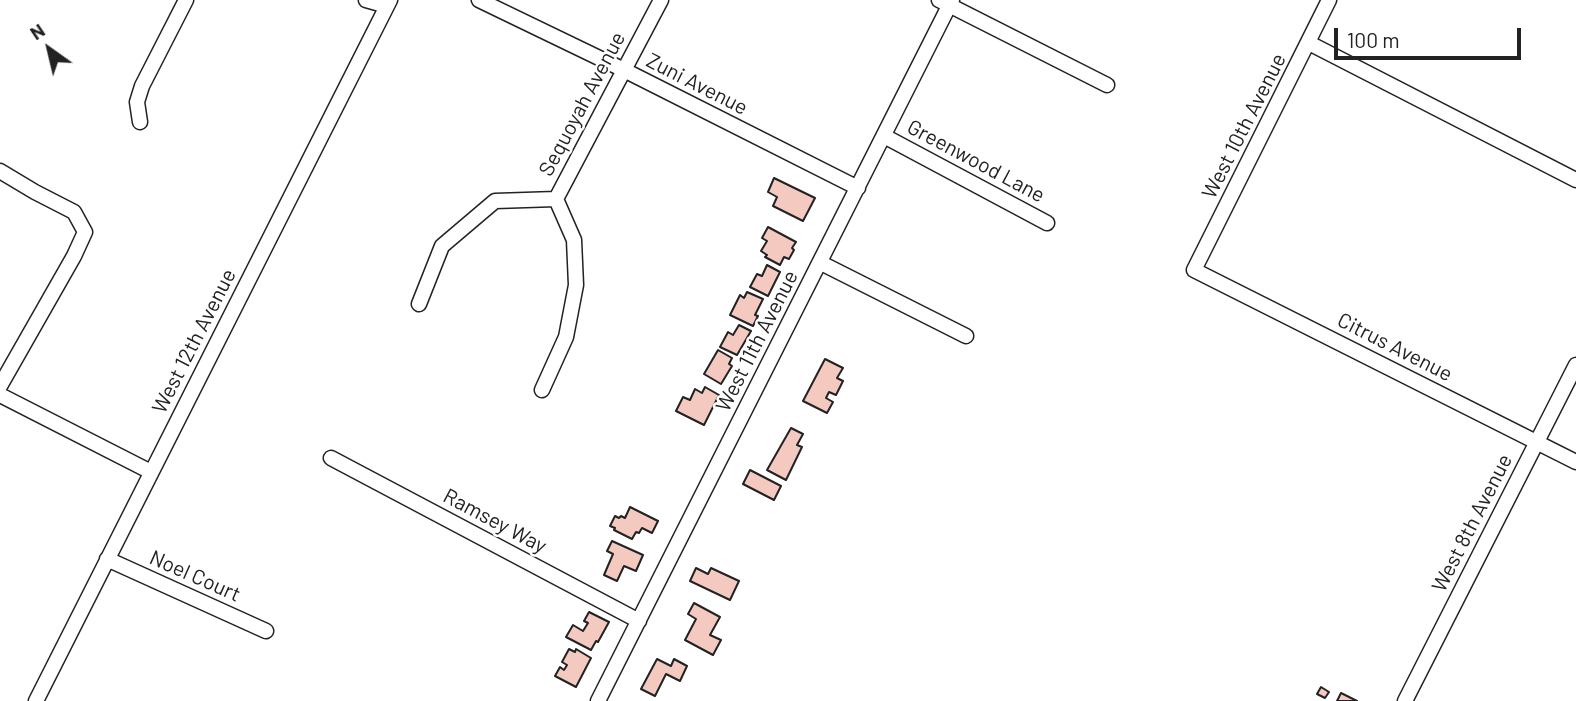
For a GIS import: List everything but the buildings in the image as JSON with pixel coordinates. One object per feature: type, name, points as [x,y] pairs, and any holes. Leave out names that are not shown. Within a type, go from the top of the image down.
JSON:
[{"type":"street","points":[[139,122],[139,95],[186,0]]},
{"type":"street","points":[[366,0],[388,3]]},
{"type":"street","name":"Zuni Avenue","points":[[478,0],[858,188]]},
{"type":"street","name":"Sequoyah Avenue","points":[[542,390],[565,338],[576,285],[574,240],[556,198],[661,0]]},
{"type":"street","name":"West 10th Avenue","points":[[1195,270],[1329,0]]},
{"type":"street","points":[[947,2],[1107,85]]},
{"type":"street","name":"West 11th Avenue","points":[[598,701],[821,263],[947,2]]},
{"type":"street","name":"West 12th Avenue","points":[[36,701],[388,3]]},
{"type":"street","points":[[1309,43],[1576,180]]},
{"type":"street","name":"Greenwood Lane","points":[[884,136],[1047,223]]},
{"type":"street","points":[[0,171],[74,212],[85,232],[0,386]]},
{"type":"street","points":[[419,304],[442,246],[495,201],[556,198]]},
{"type":"street","points":[[821,263],[966,336]]},
{"type":"street","name":"Citrus Avenue","points":[[1195,270],[1576,462]]},
{"type":"street","name":"West 8th Avenue","points":[[1405,701],[1576,365]]},
{"type":"street","points":[[0,395],[151,472]]},
{"type":"street","name":"Ramsey Way","points":[[331,458],[639,621]]},
{"type":"street","name":"Noel Court","points":[[107,559],[266,631]]}]
